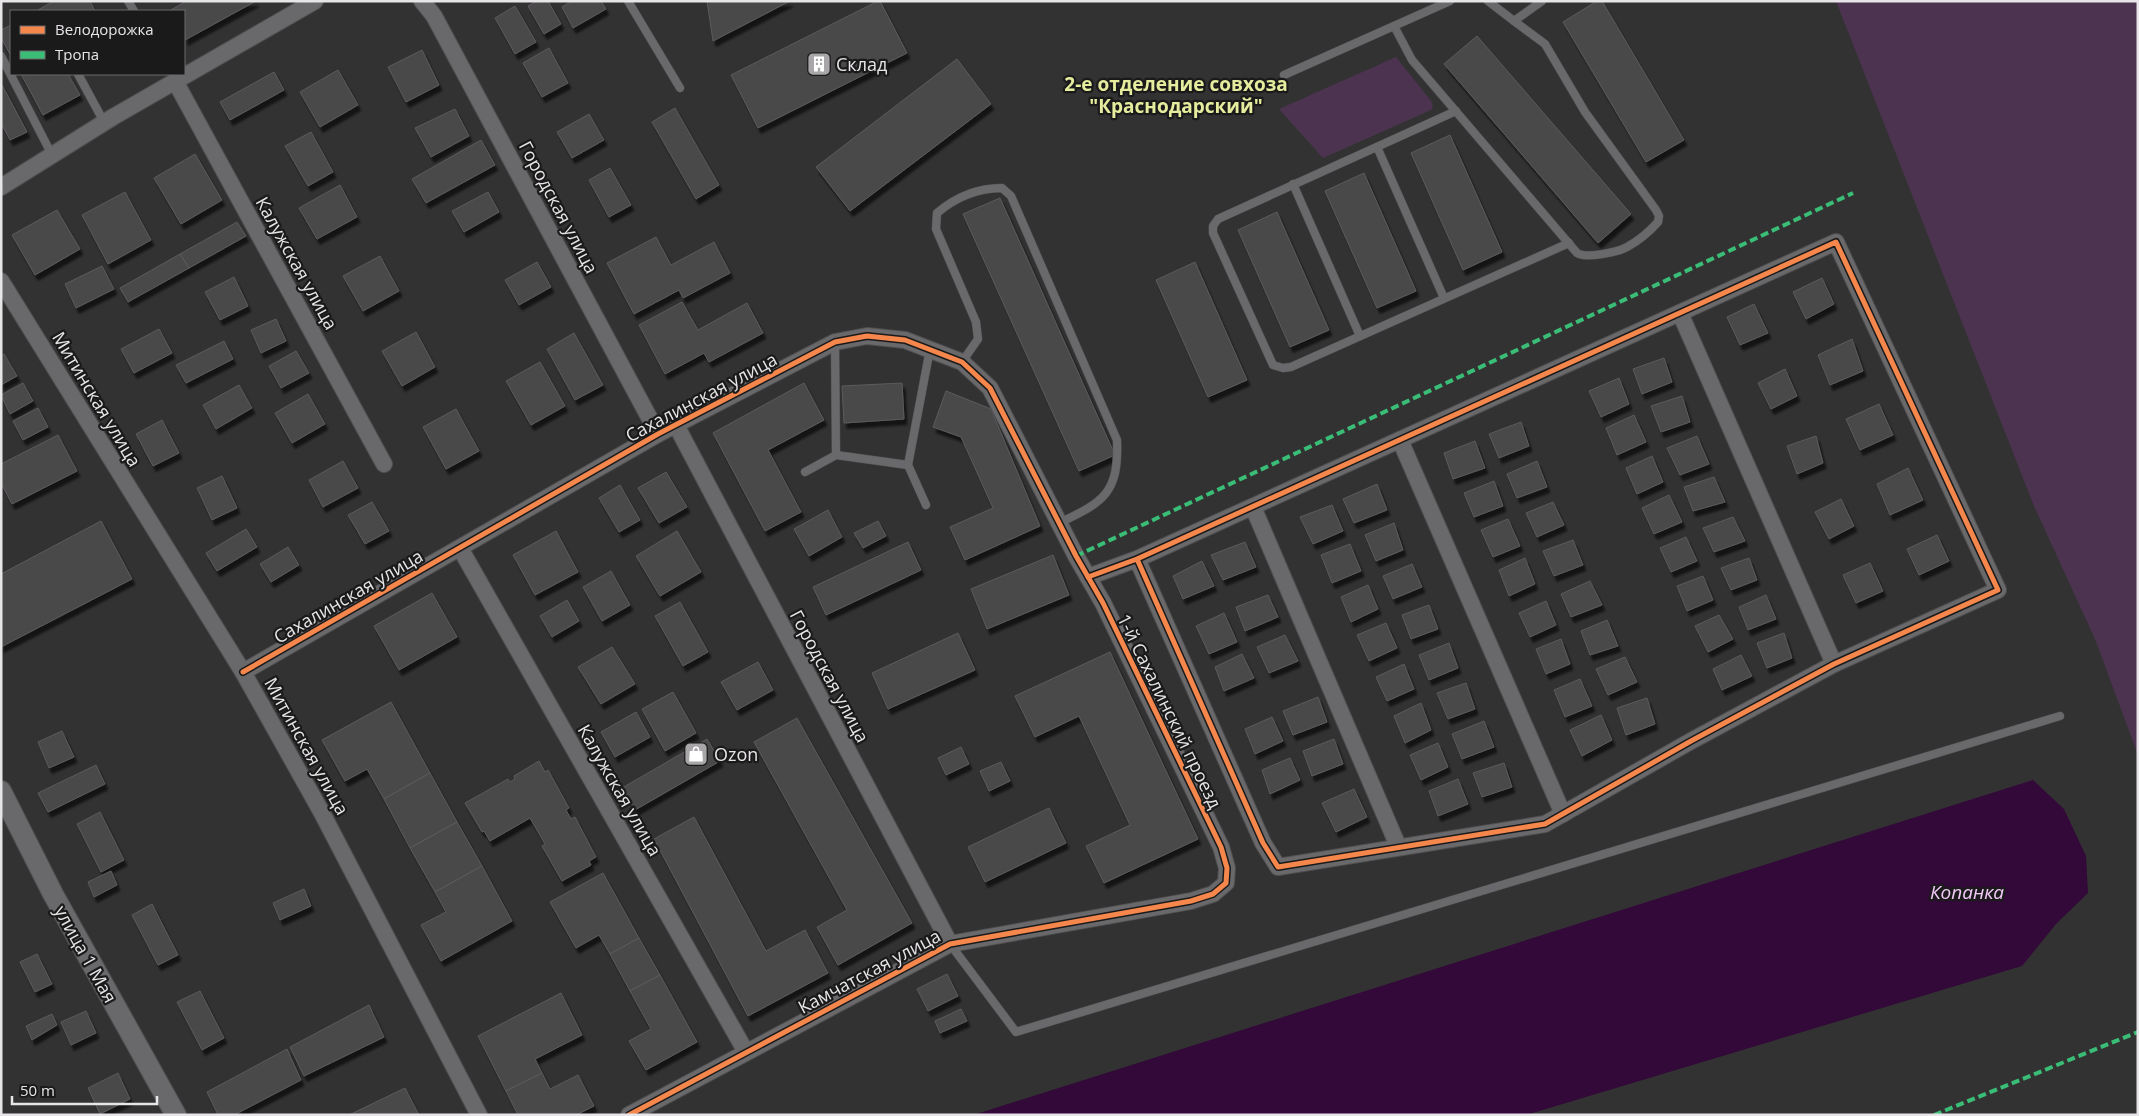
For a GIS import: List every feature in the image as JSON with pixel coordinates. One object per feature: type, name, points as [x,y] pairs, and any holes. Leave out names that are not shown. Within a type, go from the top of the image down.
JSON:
[{"type":"street","points":[[185,71],[315,1]]},
{"type":"street","name":"Городская улица","points":[[422,1],[434,16],[658,434]]},
{"type":"street","points":[[1,187],[173,77]]},
{"type":"street","name":"Калужская улица","points":[[173,77],[384,464]]},
{"type":"street","points":[[1088,577],[1137,559],[1836,242],[1998,590],[1834,664],[1691,741],[1545,824],[1398,846],[1278,867],[1263,844],[1137,559]]},
{"type":"street","name":"Митинская улица","points":[[1,280],[243,672],[322,812],[479,1115]]},
{"type":"street","points":[[1680,313],[1834,664]]},
{"type":"street","name":"Сахалинская улица","points":[[243,672],[658,434],[835,342],[867,336],[905,340],[962,362],[990,388],[1076,556]]},
{"type":"street","name":"Городская улица","points":[[676,425],[950,944]]},
{"type":"street","points":[[1400,440],[1563,814]]},
{"type":"street","points":[[1252,507],[1398,846]]},
{"type":"street","name":"Калужская улица","points":[[460,548],[746,1052]]},
{"type":"street","name":"1-й Сахалинский проезд","points":[[1076,556],[1103,603],[1221,847],[1227,868],[1226,883]]},
{"type":"street","name":"улица 1 Мая","points":[[1,791],[53,894],[176,1115]]},
{"type":"street","name":"Камчатская улица","points":[[629,1115],[950,944],[1191,901],[1213,894],[1226,883]]},
{"type":"lane","points":[[628,1],[680,88]]},
{"type":"lane","points":[[1284,75],[1450,1]]},
{"type":"lane","points":[[1394,26],[1412,60],[1582,256],[1626,248],[1654,227],[1658,222],[1658,216],[1585,112],[1545,44],[1488,1]]},
{"type":"lane","points":[[1514,20],[1542,1]]},
{"type":"lane","points":[[1,56],[10,73]]},
{"type":"lane","points":[[11,75],[52,155]]},
{"type":"lane","points":[[79,75],[104,122]]},
{"type":"lane","points":[[1456,112],[1218,219],[1213,226],[1215,238],[1273,364],[1283,368],[1291,367],[1569,243]]},
{"type":"lane","points":[[1376,147],[1444,298]]},
{"type":"lane","points":[[1293,184],[1360,336]]},
{"type":"lane","points":[[962,362],[978,340],[976,322],[936,229],[937,213],[949,202],[985,188],[1002,188],[1011,196],[1117,440],[1118,459],[1114,479],[1105,495],[1091,508],[1059,523]]},
{"type":"lane","points":[[835,342],[836,455]]},
{"type":"lane","points":[[926,505],[908,464],[930,349]]},
{"type":"lane","points":[[804,472],[836,455],[908,464]]},
{"type":"lane","points":[[950,944],[1016,1032],[2060,716]]},
{"type":"shaded area","points":[[1836,1],[2138,1],[2138,755],[2095,639],[2034,506]]},
{"type":"shaded area","points":[[1396,57],[1431,101],[1433,107],[1431,110],[1323,158],[1279,109]]},
{"type":"water","name":"Копанка","points":[[2033,780],[2064,809],[2086,856],[2088,893],[2056,924],[2022,966],[1526,1115],[973,1115]]},
{"type":"building","points":[[54,1],[90,1],[94,10],[38,10]]},
{"type":"building","points":[[187,1],[256,1],[185,40],[185,10],[171,10]]},
{"type":"building","points":[[537,1],[548,1],[561,24],[544,34],[528,6]]},
{"type":"building","points":[[572,1],[601,1],[606,9],[573,28],[562,7]]},
{"type":"building","points":[[707,1],[790,1],[713,41]]},
{"type":"building","name":"Склад","points":[[880,1],[907,53],[758,128],[731,75]]},
{"type":"building","points":[[1597,1],[1602,1],[1684,140],[1646,162],[1563,22]]},
{"type":"building","points":[[515,6],[536,42],[515,54],[495,18]]},
{"type":"building","points":[[10,26],[10,54],[1,38],[1,30]]},
{"type":"building","points":[[1477,36],[1631,214],[1598,243],[1444,64]]},
{"type":"building","points":[[549,48],[568,83],[542,97],[523,63]]},
{"type":"building","points":[[422,50],[439,85],[406,102],[388,67]]},
{"type":"building","points":[[957,59],[991,104],[850,211],[816,167]]},
{"type":"building","points":[[338,70],[358,105],[320,127],[300,92]]},
{"type":"building","points":[[274,72],[284,90],[230,120],[220,102]]},
{"type":"building","points":[[22,75],[69,75],[80,95],[43,115]]},
{"type":"building","points":[[1,83],[27,132],[10,140],[1,123]]},
{"type":"building","points":[[675,108],[719,185],[696,199],[652,122]]},
{"type":"building","points":[[455,109],[469,136],[431,157],[415,128]]},
{"type":"building","points":[[589,114],[604,140],[572,158],[557,132]]},
{"type":"building","points":[[311,132],[333,172],[308,186],[285,146]]},
{"type":"building","points":[[1450,135],[1502,252],[1463,270],[1411,153]]},
{"type":"building","points":[[481,140],[495,165],[426,203],[412,179]]},
{"type":"building","points":[[195,154],[222,200],[181,224],[154,178]]},
{"type":"building","points":[[610,168],[631,205],[609,217],[589,180]]},
{"type":"building","points":[[1364,173],[1416,291],[1377,308],[1325,191]]},
{"type":"building","points":[[340,185],[357,217],[317,239],[299,208]]},
{"type":"building","points":[[125,192],[151,240],[108,264],[82,215]]},
{"type":"building","points":[[488,192],[499,212],[464,232],[452,211]]},
{"type":"building","points":[[1000,198],[1115,455],[1079,471],[963,214]]},
{"type":"building","points":[[57,210],[80,249],[35,275],[12,235]]},
{"type":"building","points":[[1277,212],[1329,330],[1290,347],[1238,230]]},
{"type":"building","points":[[237,222],[246,236],[189,268],[180,254]]},
{"type":"building","points":[[656,237],[671,265],[714,242],[730,273],[683,298],[679,290],[634,314],[607,263]]},
{"type":"building","points":[[180,254],[189,268],[128,302],[120,288]]},
{"type":"building","points":[[380,256],[399,291],[363,311],[343,276]]},
{"type":"building","points":[[537,262],[551,287],[519,305],[505,280]]},
{"type":"building","points":[[1195,262],[1247,380],[1208,397],[1156,280]]},
{"type":"building","points":[[102,266],[114,289],[76,308],[65,284]]},
{"type":"building","points":[[234,277],[248,306],[220,320],[205,292]]},
{"type":"building","points":[[1822,278],[1834,304],[1806,319],[1793,292]]},
{"type":"building","points":[[682,302],[698,330],[747,303],[763,333],[709,362],[704,353],[665,374],[639,325]]},
{"type":"building","points":[[1754,304],[1768,333],[1740,345],[1727,317]]},
{"type":"building","points":[[276,319],[286,341],[261,353],[251,330]]},
{"type":"building","points":[[159,329],[172,353],[134,373],[121,349]]},
{"type":"building","points":[[416,332],[435,367],[402,386],[382,351]]},
{"type":"building","points":[[574,333],[603,385],[575,400],[547,349]]},
{"type":"building","points":[[1852,339],[1863,371],[1830,385],[1818,355]]},
{"type":"building","points":[[224,341],[233,359],[186,383],[176,365]]},
{"type":"building","points":[[296,351],[309,373],[281,388],[269,366]]},
{"type":"building","points":[[4,354],[17,376],[1,385],[1,356]]},
{"type":"building","points":[[1664,358],[1672,382],[1642,394],[1633,369]]},
{"type":"building","points":[[540,362],[565,406],[531,425],[506,381]]},
{"type":"building","points":[[1785,369],[1797,396],[1771,409],[1758,383]]},
{"type":"building","points":[[1619,378],[1629,404],[1601,417],[1589,391]]},
{"type":"building","points":[[23,383],[33,401],[10,414],[1,395]]},
{"type":"building","points":[[804,383],[824,420],[768,450],[801,512],[765,531],[713,433]]},
{"type":"building","points":[[902,383],[904,419],[844,423],[842,386]]},
{"type":"building","points":[[239,385],[252,408],[216,429],[203,405]]},
{"type":"building","points":[[946,391],[991,409],[1040,526],[965,560],[950,527],[993,508],[961,437],[933,427]]},
{"type":"building","points":[[308,394],[325,424],[292,443],[275,413]]},
{"type":"building","points":[[1682,396],[1690,422],[1661,432],[1651,406]]},
{"type":"building","points":[[1879,404],[1893,435],[1860,450],[1846,419]]},
{"type":"building","points":[[38,408],[48,427],[23,440],[13,421]]},
{"type":"building","points":[[456,409],[479,451],[446,469],[423,427]]},
{"type":"building","points":[[1634,415],[1646,442],[1617,455],[1606,428]]},
{"type":"building","points":[[162,420],[179,453],[153,466],[136,434]]},
{"type":"building","points":[[1521,422],[1529,446],[1499,458],[1489,434]]},
{"type":"building","points":[[58,435],[77,471],[12,504],[1,483],[1,464]]},
{"type":"building","points":[[1697,436],[1709,464],[1680,475],[1667,448]]},
{"type":"building","points":[[1816,436],[1823,463],[1797,474],[1787,446]]},
{"type":"building","points":[[1475,441],[1485,468],[1453,479],[1444,453]]},
{"type":"building","points":[[1652,456],[1663,482],[1637,494],[1626,468]]},
{"type":"building","points":[[343,461],[358,488],[323,507],[309,480]]},
{"type":"building","points":[[1537,461],[1547,487],[1517,498],[1507,474]]},
{"type":"building","points":[[1908,468],[1923,500],[1890,515],[1877,484]]},
{"type":"building","points":[[666,472],[687,507],[659,523],[638,488]]},
{"type":"building","points":[[222,476],[237,508],[212,520],[197,488]]},
{"type":"building","points":[[1714,477],[1725,502],[1693,511],[1684,487]]},
{"type":"building","points":[[1494,481],[1503,506],[1474,517],[1464,493]]},
{"type":"building","points":[[1377,484],[1387,510],[1354,523],[1343,499]]},
{"type":"building","points":[[620,485],[640,520],[619,532],[599,498]]},
{"type":"building","points":[[1669,495],[1682,522],[1654,534],[1642,508]]},
{"type":"building","points":[[1841,499],[1854,526],[1829,539],[1815,512]]},
{"type":"building","points":[[372,502],[389,531],[365,544],[348,515]]},
{"type":"building","points":[[1553,502],[1564,525],[1537,537],[1526,513]]},
{"type":"building","points":[[1332,505],[1343,531],[1313,544],[1300,517]]},
{"type":"building","points":[[828,510],[842,537],[809,556],[794,529]]},
{"type":"building","points":[[1733,517],[1745,541],[1714,552],[1703,528]]},
{"type":"building","points":[[1508,519],[1520,546],[1493,557],[1481,530]]},
{"type":"building","points":[[101,521],[132,579],[1,647],[1,574]]},
{"type":"building","points":[[878,521],[886,536],[863,548],[854,533]]},
{"type":"building","points":[[1394,523],[1403,550],[1376,561],[1365,535]]},
{"type":"building","points":[[246,529],[257,547],[217,571],[206,553]]},
{"type":"building","points":[[556,531],[578,572],[535,595],[513,555]]},
{"type":"building","points":[[677,531],[701,572],[660,596],[636,556]]},
{"type":"building","points":[[1937,535],[1949,561],[1919,575],[1907,549]]},
{"type":"building","points":[[1686,537],[1697,561],[1671,572],[1660,548]]},
{"type":"building","points":[[1573,540],[1583,565],[1554,576],[1543,551]]},
{"type":"building","points":[[908,542],[921,570],[826,615],[813,587]]},
{"type":"building","points":[[1245,542],[1256,567],[1223,580],[1211,555]]},
{"type":"building","points":[[1350,544],[1361,571],[1332,583],[1321,555]]},
{"type":"building","points":[[288,547],[299,565],[271,582],[260,564]]},
{"type":"building","points":[[1053,555],[1069,595],[987,629],[971,589]]},
{"type":"building","points":[[1525,558],[1535,584],[1509,596],[1499,570]]},
{"type":"building","points":[[1749,558],[1757,580],[1731,590],[1721,568]]},
{"type":"building","points":[[1202,561],[1214,586],[1183,599],[1173,576]]},
{"type":"building","points":[[1870,563],[1883,591],[1856,603],[1843,575]]},
{"type":"building","points":[[1412,564],[1422,587],[1393,599],[1383,576]]},
{"type":"building","points":[[611,571],[630,605],[602,621],[583,587]]},
{"type":"building","points":[[1703,576],[1713,600],[1687,611],[1677,586]]},
{"type":"building","points":[[1590,581],[1602,605],[1571,617],[1561,594]]},
{"type":"building","points":[[1368,585],[1378,609],[1351,622],[1341,597]]},
{"type":"building","points":[[432,593],[457,637],[399,670],[374,626]]},
{"type":"building","points":[[1268,595],[1278,617],[1245,631],[1236,607]]},
{"type":"building","points":[[1766,595],[1776,619],[1748,630],[1739,607]]},
{"type":"building","points":[[567,600],[579,621],[552,637],[540,616]]},
{"type":"building","points":[[1546,601],[1556,625],[1530,637],[1519,613]]},
{"type":"building","points":[[680,602],[708,652],[683,666],[655,616]]},
{"type":"building","points":[[1429,605],[1438,629],[1411,639],[1402,615]]},
{"type":"building","points":[[1224,613],[1237,642],[1209,654],[1196,626]]},
{"type":"building","points":[[1719,615],[1733,639],[1708,652],[1695,626]]},
{"type":"building","points":[[1607,620],[1618,646],[1590,655],[1581,631]]},
{"type":"building","points":[[1386,623],[1397,648],[1369,661],[1357,635]]},
{"type":"building","points":[[958,633],[975,670],[888,709],[872,673]]},
{"type":"building","points":[[1784,633],[1792,658],[1767,668],[1757,643]]},
{"type":"building","points":[[1285,635],[1298,661],[1269,673],[1257,647]]},
{"type":"building","points":[[1561,639],[1570,664],[1546,674],[1536,649]]},
{"type":"building","points":[[1449,643],[1458,668],[1429,680],[1419,655]]},
{"type":"building","points":[[612,647],[635,684],[601,704],[578,667]]},
{"type":"building","points":[[1110,652],[1198,839],[1104,883],[1086,846],[1130,825],[1079,716],[1035,737],[1015,696]]},
{"type":"building","points":[[1242,654],[1254,678],[1224,691],[1215,667]]},
{"type":"building","points":[[1741,655],[1752,676],[1722,690],[1713,669]]},
{"type":"building","points":[[1625,657],[1637,682],[1608,695],[1596,669]]},
{"type":"building","points":[[758,662],[773,690],[737,710],[721,682]]},
{"type":"building","points":[[1404,664],[1414,689],[1387,701],[1376,677]]},
{"type":"building","points":[[1580,679],[1592,706],[1565,717],[1554,690]]},
{"type":"building","points":[[1466,683],[1475,709],[1448,719],[1437,693]]},
{"type":"building","points":[[673,692],[696,733],[665,751],[642,709]]},
{"type":"building","points":[[1318,697],[1327,722],[1293,735],[1283,711]]},
{"type":"building","points":[[1647,698],[1655,724],[1626,735],[1617,708]]},
{"type":"building","points":[[391,702],[430,773],[384,799],[367,769],[345,781],[322,740]]},
{"type":"building","points":[[1421,703],[1431,730],[1405,743],[1394,716]]},
{"type":"building","points":[[636,712],[650,737],[615,757],[601,732]]},
{"type":"building","points":[[1601,715],[1612,740],[1582,756],[1570,730]]},
{"type":"building","points":[[1272,717],[1283,741],[1255,754],[1245,729]]},
{"type":"building","points":[[797,718],[912,923],[838,965],[817,927],[847,910],[754,742]]},
{"type":"building","points":[[1484,721],[1494,747],[1462,759],[1452,734]]},
{"type":"building","points":[[62,731],[74,757],[49,768],[38,742]]},
{"type":"building","points":[[707,739],[720,761],[635,810],[622,788]]},
{"type":"building","points":[[1334,739],[1343,764],[1312,776],[1303,751]]},
{"type":"building","points":[[1438,743],[1448,767],[1421,780],[1410,755]]},
{"type":"building","points":[[961,747],[969,764],[946,775],[938,758]]},
{"type":"building","points":[[1290,758],[1300,780],[1270,794],[1262,770]]},
{"type":"building","points":[[539,761],[545,772],[548,770],[569,808],[566,810],[571,819],[575,817],[596,857],[589,861],[591,865],[562,881],[542,846],[545,844],[530,818],[490,841],[484,831],[482,832],[465,803],[508,779],[510,782],[515,779],[514,776]]},
{"type":"building","points":[[1001,762],[1010,781],[989,791],[980,771]]},
{"type":"building","points":[[1504,763],[1512,787],[1482,797],[1473,773]]},
{"type":"building","points":[[96,765],[105,784],[48,812],[38,793]]},
{"type":"building","points":[[430,773],[457,822],[410,848],[384,799]]},
{"type":"building","points":[[1458,779],[1468,804],[1438,816],[1429,791]]},
{"type":"building","points":[[1354,789],[1367,817],[1336,832],[1322,803]]},
{"type":"building","points":[[1049,808],[1066,843],[985,882],[968,847]]},
{"type":"building","points":[[100,812],[124,860],[101,872],[77,824]]},
{"type":"building","points":[[694,817],[766,951],[805,930],[828,973],[748,1016],[654,839]]},
{"type":"building","points":[[457,822],[482,866],[435,892],[410,848]]},
{"type":"building","points":[[482,866],[512,921],[441,961],[421,925],[446,912],[435,892]]},
{"type":"building","points":[[111,871],[117,885],[94,897],[88,882]]},
{"type":"building","points":[[603,873],[639,938],[610,954],[599,935],[576,948],[550,902]]},
{"type":"building","points":[[304,889],[311,906],[280,920],[273,903]]},
{"type":"building","points":[[152,904],[178,955],[158,965],[132,915]]},
{"type":"building","points":[[639,938],[660,975],[630,991],[610,954]]},
{"type":"building","points":[[37,954],[52,984],[35,992],[20,962]]},
{"type":"building","points":[[947,974],[958,996],[928,1011],[917,989]]},
{"type":"building","points":[[660,975],[697,1042],[646,1070],[629,1041],[651,1029],[630,991]]},
{"type":"building","points":[[200,991],[224,1038],[202,1050],[177,1002]]},
{"type":"building","points":[[561,993],[582,1035],[535,1059],[542,1073],[506,1091],[478,1036]]},
{"type":"building","points":[[369,1005],[384,1037],[304,1076],[290,1047]]},
{"type":"building","points":[[961,1009],[967,1021],[940,1033],[935,1021]]},
{"type":"building","points":[[86,1011],[96,1033],[71,1045],[61,1022]]},
{"type":"building","points":[[52,1014],[57,1025],[32,1040],[26,1026]]},
{"type":"building","points":[[287,1049],[301,1080],[234,1115],[218,1115],[207,1092]]},
{"type":"building","points":[[118,1073],[130,1099],[100,1114],[88,1088]]},
{"type":"building","points":[[542,1073],[550,1089],[578,1075],[594,1106],[576,1115],[518,1115],[506,1091]]},
{"type":"building","points":[[405,1088],[419,1115],[349,1115]]},
{"type":"marked path","points":[[1076,556],[1853,193]]},
{"type":"marked path","points":[[1934,1115],[2138,1032]]},
{"type":"cycle path","points":[[1088,577],[1137,559],[1836,242],[1998,590],[1834,664],[1691,741],[1545,824],[1278,867],[1263,843],[1137,559]]},
{"type":"cycle path","points":[[243,672],[658,434],[835,342],[867,336],[905,340],[962,362],[990,388],[1076,556],[1103,603],[1221,847],[1227,868],[1226,883],[1213,894],[1191,901],[950,944],[629,1115]]},
{"type":"place","name":"Склад","points":[[819,64]]},
{"type":"place","name":"Ozon","points":[[696,754]]},
{"type":"district","name":"2-е отделение совхоза \"Краснодарский\"","points":[[1176,95]]}]
